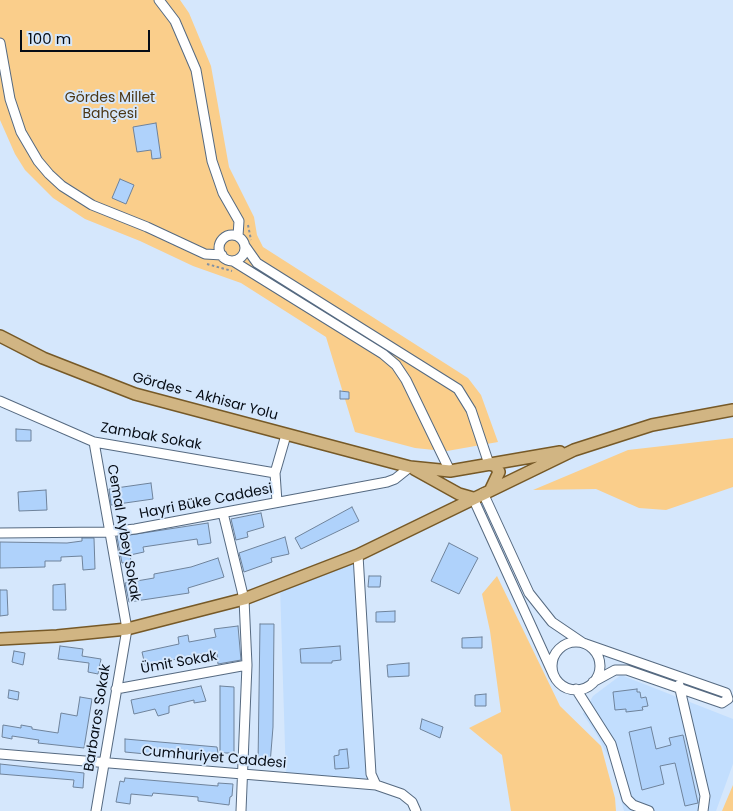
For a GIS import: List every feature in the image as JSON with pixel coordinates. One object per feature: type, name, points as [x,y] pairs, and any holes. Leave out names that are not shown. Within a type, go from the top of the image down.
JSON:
[{"type":"main road","name":"Gördes - Akhisar Yolu","points":[[0,336],[43,358],[135,394],[410,468],[450,470],[574,450]]},
{"type":"main road","name":"Gördes - Akhisar Yolu","points":[[0,639],[127,629],[244,599],[358,555],[482,493],[574,450],[652,425],[733,410]]},
{"type":"main road","points":[[482,493],[499,472],[496,466],[489,464]]},
{"type":"main road","name":"Gördes - Akhisar Yolu","points":[[410,468],[448,488],[482,493]]},
{"type":"main road","points":[[443,512],[453,500],[443,479],[450,470]]},
{"type":"street","points":[[159,0],[175,21],[196,70],[212,161],[223,193],[239,222],[238,236]]},
{"type":"street","points":[[0,42],[10,99],[21,132],[38,161],[62,186],[92,205],[147,226],[205,254],[222,255],[383,354],[396,365],[406,380],[450,470]]},
{"type":"street","points":[[222,255],[219,248],[222,240],[229,235],[238,236],[248,244],[257,263],[451,384],[464,396],[471,410],[489,464]]},
{"type":"street","points":[[233,261],[241,257],[248,244]]},
{"type":"street","points":[[406,380],[409,368],[415,366],[423,367]]},
{"type":"street","name":"Zambak Sokak","points":[[0,401],[94,442],[275,473]]},
{"type":"street","points":[[277,502],[275,473],[286,435]]},
{"type":"street","name":"Cemal Aybey Sokak","points":[[94,442],[108,532],[127,629]]},
{"type":"street","name":"Hayri Büke Caddesi","points":[[0,533],[108,532],[136,529],[387,482],[396,479],[410,468]]},
{"type":"street","points":[[482,493],[529,593],[552,622],[596,653],[600,668],[593,682]]},
{"type":"street","points":[[482,493],[554,676],[565,686],[576,689],[587,687],[616,670],[627,670],[722,703],[728,699],[726,693],[583,643],[575,642],[560,647],[552,660],[554,676]]},
{"type":"street","points":[[223,513],[244,599],[247,665],[241,811]]},
{"type":"street","points":[[358,555],[371,774],[376,785]]},
{"type":"street","name":"Barbaros Sokak","points":[[96,811],[127,629]]},
{"type":"street","name":"Ümit Sokak","points":[[116,689],[247,665]]},
{"type":"street","points":[[677,676],[705,796],[703,811]]},
{"type":"street","points":[[576,689],[610,744],[627,799],[633,805],[649,811]]},
{"type":"street","name":"Cumhuriyet Caddesi","points":[[0,754],[376,785],[402,794],[412,802],[416,811]]},
{"type":"path","points":[[247,220],[248,244]]},
{"type":"path","points":[[202,262],[239,274]]},
{"type":"shaded area","points":[[358,555],[376,785],[286,778],[280,586]]},
{"type":"shaded area","points":[[621,675],[733,719],[733,764],[716,811],[624,811],[612,764],[597,735],[583,714],[593,696]]},
{"type":"green space","name":"Gördes Millet Bahçesi","points":[[0,0],[180,0],[189,13],[211,66],[229,167],[254,217],[257,235],[263,247],[468,378],[481,395],[498,442],[447,451],[415,448],[355,432],[326,337],[241,283],[193,266],[140,241],[85,219],[53,198],[25,170],[15,154],[0,120]]},
{"type":"green space","points":[[733,438],[733,487],[666,510],[639,508],[596,489],[533,490],[628,450]]},
{"type":"green space","points":[[497,576],[560,706],[601,746],[615,798],[616,811],[511,811],[502,755],[469,728],[501,712],[490,631],[482,594]]},
{"type":"green space","points":[[733,785],[733,811],[722,811]]},
{"type":"building","points":[[156,123],[161,158],[152,159],[151,150],[137,152],[133,127]]},
{"type":"building","points":[[120,179],[134,185],[126,204],[112,198]]},
{"type":"building","points":[[340,391],[349,392],[349,399],[340,399]]},
{"type":"building","points":[[16,429],[31,430],[31,441],[16,441]]},
{"type":"building","points":[[151,483],[153,499],[111,505],[109,489]]},
{"type":"building","points":[[46,490],[47,510],[19,511],[18,492]]},
{"type":"building","points":[[352,507],[359,521],[301,549],[295,538]]},
{"type":"building","points":[[261,513],[264,527],[247,532],[248,537],[236,540],[231,519]]},
{"type":"building","points":[[208,523],[211,543],[198,545],[197,539],[143,547],[144,552],[130,555],[131,561],[122,563],[117,537]]},
{"type":"building","points":[[285,537],[289,554],[271,558],[272,562],[244,572],[239,553]]},
{"type":"building","points":[[82,538],[94,538],[95,569],[83,570],[82,556],[61,557],[61,561],[45,561],[45,567],[0,568],[0,542],[67,543],[82,541]]},
{"type":"building","points":[[449,543],[478,558],[459,594],[431,581]]},
{"type":"building","points":[[218,558],[224,577],[188,588],[189,593],[129,602],[125,583],[154,578],[154,574],[191,567]]},
{"type":"building","points":[[369,576],[381,576],[380,587],[368,587]]},
{"type":"building","points":[[65,584],[66,610],[53,610],[53,585]]},
{"type":"building","points":[[0,590],[7,590],[8,615],[0,616]]},
{"type":"building","points":[[395,611],[395,622],[376,622],[376,612]]},
{"type":"building","points":[[260,624],[274,624],[273,727],[270,764],[258,764]]},
{"type":"building","points":[[238,626],[241,660],[218,664],[217,654],[205,656],[205,653],[191,656],[193,661],[183,663],[182,658],[145,665],[142,652],[179,644],[178,637],[188,635],[189,642],[216,637],[214,629]]},
{"type":"building","points":[[482,637],[482,648],[462,648],[462,638]]},
{"type":"building","points":[[60,646],[83,649],[82,656],[101,659],[98,674],[88,672],[89,663],[58,659]]},
{"type":"building","points":[[340,646],[341,660],[332,661],[332,663],[301,663],[300,649]]},
{"type":"building","points":[[14,651],[25,653],[23,665],[12,662]]},
{"type":"building","points":[[409,663],[409,676],[388,677],[387,665]]},
{"type":"building","points":[[201,686],[206,701],[194,703],[194,700],[169,706],[169,713],[158,716],[155,709],[134,714],[131,700]]},
{"type":"building","points":[[220,686],[234,687],[234,753],[220,753]]},
{"type":"building","points":[[637,689],[637,692],[640,692],[641,698],[646,697],[648,706],[642,707],[643,710],[626,712],[626,709],[615,710],[613,692]]},
{"type":"building","points":[[9,690],[19,692],[18,700],[8,698]]},
{"type":"building","points":[[486,694],[486,706],[475,706],[475,695]]},
{"type":"building","points":[[80,697],[92,699],[84,748],[38,743],[39,740],[12,736],[12,739],[2,737],[3,725],[21,728],[21,725],[32,727],[32,729],[58,733],[61,713],[77,716]]},
{"type":"building","points":[[422,719],[443,727],[440,738],[420,729]]},
{"type":"building","points":[[651,727],[656,749],[671,745],[669,738],[683,735],[698,803],[685,806],[675,763],[660,766],[664,784],[642,790],[629,732]]},
{"type":"building","points":[[125,739],[217,747],[218,753],[210,753],[209,760],[125,752]]},
{"type":"building","points":[[347,749],[349,768],[335,769],[334,756],[339,755],[339,750]]},
{"type":"building","points":[[0,764],[84,773],[83,788],[73,787],[74,780],[0,774]]},
{"type":"building","points":[[125,778],[218,786],[218,783],[233,784],[232,796],[230,797],[229,805],[198,801],[198,797],[153,793],[152,796],[131,794],[130,804],[116,802],[120,781],[124,782]]}]
